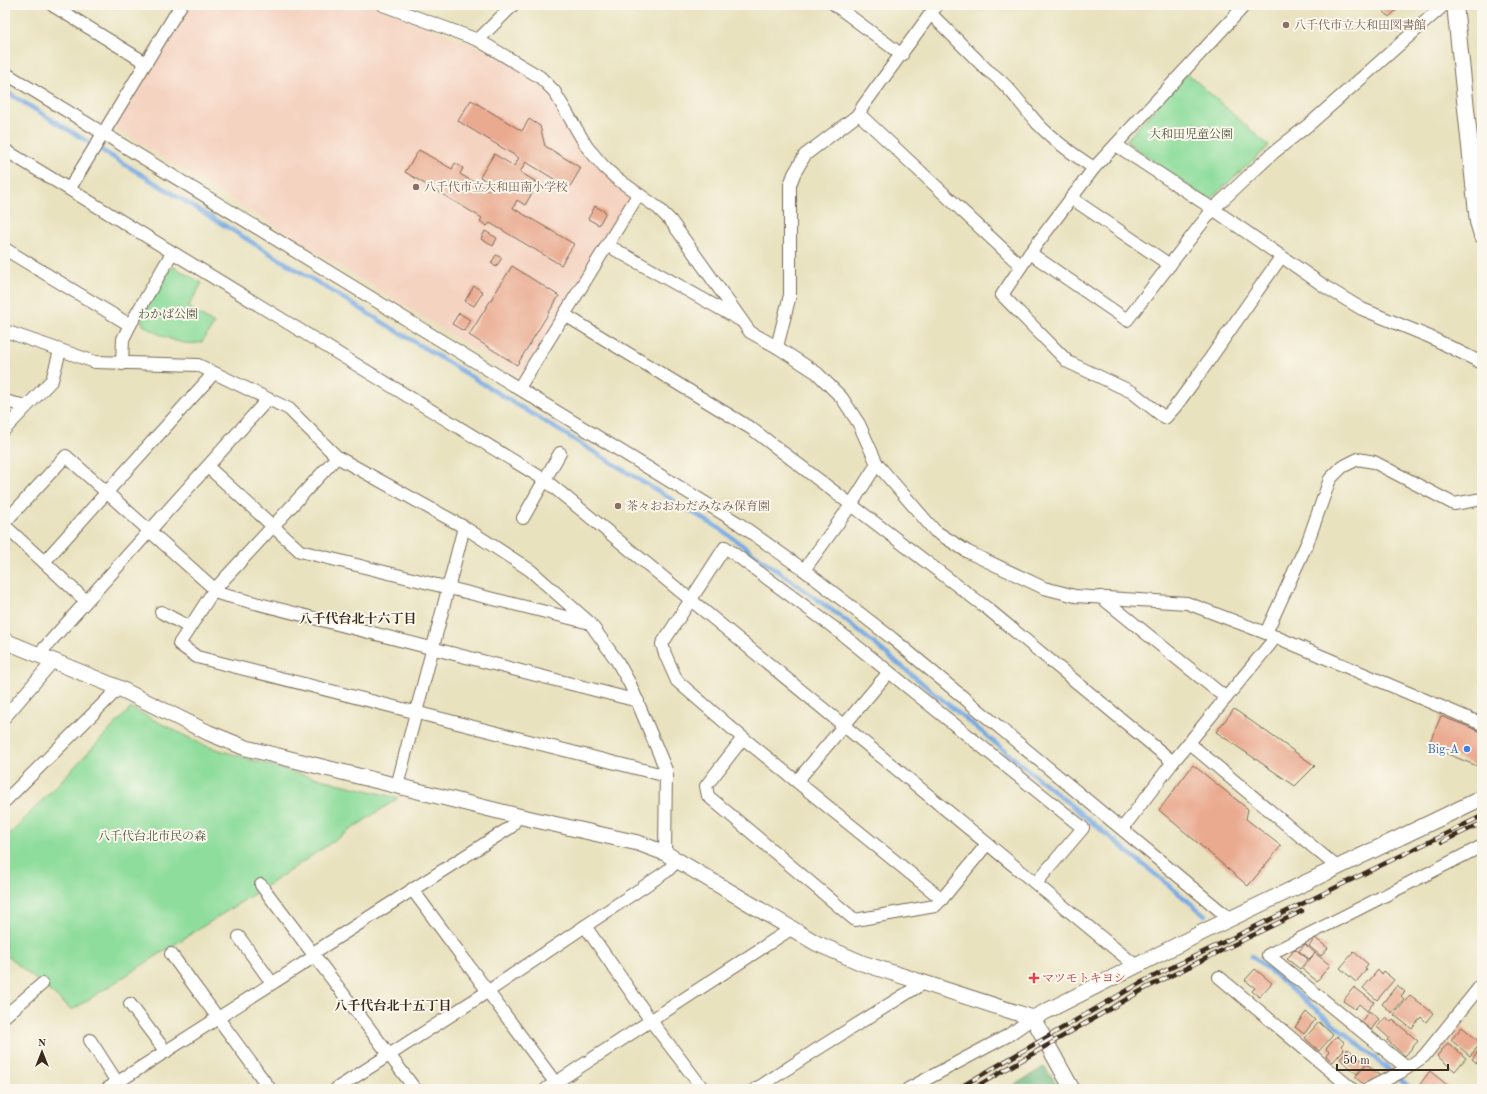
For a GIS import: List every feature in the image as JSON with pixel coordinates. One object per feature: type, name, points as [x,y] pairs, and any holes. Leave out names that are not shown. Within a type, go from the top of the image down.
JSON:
[{"type":"main road","points":[[1455,5],[1478,222],[1482,236]]},
{"type":"street","points":[[52,5],[146,63]]},
{"type":"street","points":[[70,188],[181,5]]},
{"type":"street","points":[[383,5],[478,40],[540,76],[559,92],[587,147],[604,167],[638,195],[658,208],[671,221],[750,332],[777,347],[817,373],[842,398],[859,424],[877,464],[935,531],[968,552],[1044,588],[1074,596],[1187,603],[1271,635],[1482,724]]},
{"type":"street","points":[[478,40],[513,5]]},
{"type":"street","points":[[836,5],[902,55]]},
{"type":"street","points":[[1245,5],[1094,168],[1030,254],[1002,295],[1068,362],[1132,392],[1165,418],[1175,407],[1208,362],[1281,257]]},
{"type":"street","points":[[1030,254],[1127,320],[1213,209],[1273,153],[1312,122],[1444,5]]},
{"type":"street","points":[[777,347],[790,295],[790,185],[794,174],[805,155],[859,114],[863,106],[934,10],[987,70],[998,77],[1039,125],[1073,154],[1094,168]]},
{"type":"street","points":[[5,74],[102,136],[519,388],[738,523],[804,570],[893,639],[1230,919]]},
{"type":"street","points":[[859,114],[1022,266]]},
{"type":"street","points":[[1116,145],[1213,209],[1327,288],[1362,309],[1436,340],[1482,363]]},
{"type":"street","points":[[5,150],[70,188],[172,253],[545,480],[1136,966]]},
{"type":"street","points":[[519,388],[638,195]]},
{"type":"street","points":[[1071,198],[1170,265]]},
{"type":"street","points":[[607,245],[743,322]]},
{"type":"street","points":[[5,249],[130,325]]},
{"type":"street","points":[[122,364],[123,339],[172,253]]},
{"type":"street","points":[[565,315],[752,429],[851,506],[988,608],[1173,762]]},
{"type":"street","points":[[5,331],[95,362],[122,364],[198,365],[289,408],[338,457],[464,527],[521,564],[570,605],[590,624],[617,661],[638,701],[668,776],[672,856],[668,871],[487,992],[336,1089]]},
{"type":"street","points":[[5,429],[52,380],[60,351]]},
{"type":"street","points":[[44,562],[108,493],[214,373]]},
{"type":"street","points":[[39,654],[268,399]]},
{"type":"street","points":[[5,401],[26,406]]},
{"type":"street","points":[[523,518],[560,453]]},
{"type":"street","points":[[5,522],[66,456],[220,594],[432,650],[638,701]]},
{"type":"street","points":[[338,457],[214,590],[179,644],[197,657],[668,776]]},
{"type":"street","points":[[1122,829],[1173,762],[1226,698],[1271,635],[1308,541],[1330,479],[1342,467],[1358,459],[1374,462],[1454,504],[1482,499]]},
{"type":"street","points":[[804,570],[851,506],[877,464]]},
{"type":"street","points":[[208,467],[300,551],[449,587],[590,624]]},
{"type":"street","points":[[5,526],[86,601]]},
{"type":"street","points":[[398,786],[464,527]]},
{"type":"street","points":[[942,899],[743,738],[678,681],[665,654],[662,644],[725,547],[833,627],[1082,828],[1036,883]]},
{"type":"street","points":[[1101,597],[1226,698]]},
{"type":"street","points":[[161,612],[189,627]]},
{"type":"street","points":[[5,641],[119,688],[209,733],[246,748],[518,816],[638,843],[672,856],[816,943],[862,963],[1034,1018],[1072,1089]]},
{"type":"street","points":[[5,718],[54,660]]},
{"type":"street","points":[[797,781],[889,672]]},
{"type":"street","points":[[5,801],[119,688]]},
{"type":"street","points":[[743,738],[706,786],[708,796],[855,920],[935,906],[987,844]]},
{"type":"street","points":[[1189,743],[1337,867]]},
{"type":"street","points":[[908,1089],[1007,1036],[1034,1018],[1136,966],[1337,867],[1482,798]]},
{"type":"street","points":[[90,1040],[112,1086],[272,984],[314,954],[511,827],[518,816]]},
{"type":"street","points":[[1404,1070],[1268,955],[1482,846]]},
{"type":"street","points":[[261,885],[415,1089]]},
{"type":"street","points":[[412,890],[554,1087],[791,929]]},
{"type":"street","points":[[585,926],[652,1021],[703,1089]]},
{"type":"street","points":[[239,937],[272,984]]},
{"type":"street","points":[[171,954],[270,1089]]},
{"type":"street","points":[[1219,977],[1352,1089]]},
{"type":"street","points":[[756,1089],[925,982]]},
{"type":"street","points":[[5,1016],[42,984]]},
{"type":"street","points":[[1368,1089],[1404,1070],[1424,1056],[1482,984]]},
{"type":"street","points":[[130,1004],[166,1052]]},
{"type":"shaded area","name":"八千代市立大和田南小学校","points":[[188,5],[374,5],[480,48],[508,62],[538,83],[549,94],[583,149],[629,193],[629,199],[523,373],[514,373],[118,130],[116,123]]},
{"type":"green space","name":"大和田児童公園","points":[[1187,73],[1269,146],[1209,200],[1126,141]]},
{"type":"green space","name":"わかば公園","points":[[172,266],[202,283],[188,307],[214,324],[202,342],[187,343],[171,340],[143,325],[141,318]]},
{"type":"green space","name":"八千代台北市民の森","points":[[131,708],[203,745],[288,771],[398,798],[274,881],[72,1010],[5,954],[5,839]]},
{"type":"green space","points":[[1044,1067],[1061,1089],[1008,1089]]},
{"type":"building","points":[[1378,5],[1402,5],[1389,17]]},
{"type":"building","points":[[471,100],[522,131],[529,119],[540,126],[545,146],[581,168],[569,188],[526,162],[520,172],[538,183],[525,205],[517,200],[513,208],[574,244],[561,265],[490,223],[487,226],[480,221],[482,218],[405,172],[419,150],[452,169],[455,163],[463,168],[460,174],[488,191],[492,185],[480,177],[494,154],[514,166],[519,158],[458,121]]},
{"type":"building","points":[[595,206],[606,212],[599,225],[588,219]]},
{"type":"building","points":[[485,231],[497,238],[493,246],[481,239]]},
{"type":"building","points":[[496,255],[502,258],[496,267],[491,263]]},
{"type":"building","points":[[512,266],[559,296],[517,365],[469,335]]},
{"type":"building","points":[[474,286],[483,292],[474,306],[465,301]]},
{"type":"building","points":[[459,313],[470,320],[464,331],[452,324]]},
{"type":"building","points":[[1234,709],[1315,766],[1295,786],[1216,732]]},
{"type":"building","points":[[1441,716],[1482,732],[1482,768],[1428,746]]},
{"type":"building","points":[[1193,765],[1248,809],[1246,819],[1281,846],[1248,886],[1159,810]]},
{"type":"building","points":[[1315,938],[1328,948],[1321,956],[1309,946]]},
{"type":"building","points":[[1305,944],[1315,953],[1309,959],[1299,951]]},
{"type":"building","points":[[1295,949],[1308,959],[1300,969],[1287,959]]},
{"type":"building","points":[[1354,952],[1368,964],[1365,968],[1367,969],[1356,982],[1340,968]]},
{"type":"building","points":[[1315,953],[1330,965],[1317,981],[1302,969]]},
{"type":"building","points":[[1255,969],[1272,983],[1259,997],[1252,991],[1255,988],[1245,980]]},
{"type":"building","points":[[1378,970],[1381,974],[1383,971],[1394,980],[1377,1000],[1363,988]]},
{"type":"building","points":[[1397,985],[1405,992],[1401,996],[1404,999],[1392,1013],[1382,1004]]},
{"type":"building","points":[[1354,987],[1374,1002],[1367,1011],[1359,1004],[1355,1009],[1343,1001]]},
{"type":"building","points":[[1410,995],[1433,1013],[1426,1022],[1421,1017],[1412,1029],[1394,1015]]},
{"type":"building","points":[[1369,1011],[1379,1019],[1371,1030],[1361,1022]]},
{"type":"building","points":[[1306,1012],[1315,1020],[1304,1034],[1295,1027]]},
{"type":"building","points":[[1386,1017],[1391,1022],[1393,1020],[1418,1041],[1405,1056],[1387,1040],[1389,1038],[1377,1027]]},
{"type":"building","points":[[1319,1022],[1333,1035],[1319,1051],[1305,1038]]},
{"type":"building","points":[[1462,1027],[1481,1043],[1470,1056],[1451,1040]]},
{"type":"building","points":[[1337,1036],[1344,1042],[1341,1046],[1344,1049],[1333,1062],[1326,1056],[1329,1052],[1326,1049]]},
{"type":"building","points":[[1448,1043],[1466,1058],[1455,1071],[1437,1056]]},
{"type":"building","points":[[1482,1046],[1482,1067],[1472,1059]]},
{"type":"building","points":[[1348,1049],[1365,1064],[1357,1074],[1340,1059]]},
{"type":"building","points":[[1367,1064],[1380,1076],[1363,1084],[1355,1077]]},
{"type":"building","points":[[1430,1071],[1452,1089],[1426,1089],[1420,1084]]},
{"type":"waterway","points":[[5,91],[720,529],[844,619],[1205,915]]},
{"type":"waterway","points":[[1252,956],[1412,1089]]},
{"type":"railway","points":[[957,1089],[1142,982],[1482,816]]},
{"type":"railway","points":[[1442,842],[1482,823]]},
{"type":"railway","points":[[972,1089],[1146,988],[1302,911]]},
{"type":"place","name":"八千代市立大和田図書館","points":[[1286,25]]},
{"type":"place","name":"八千代市立大和田南小学校","points":[[416,187]]},
{"type":"place","name":"茶々おおわだみなみ保育園","points":[[618,506]]},
{"type":"place","name":"Big-A","points":[[1467,749]]},
{"type":"place","name":"マツモトキヨシ","points":[[1034,978]]},
{"type":"district","name":"八千代台北十六丁目","points":[[358,618]]},
{"type":"district","name":"八千代台北十五丁目","points":[[393,1005]]}]
